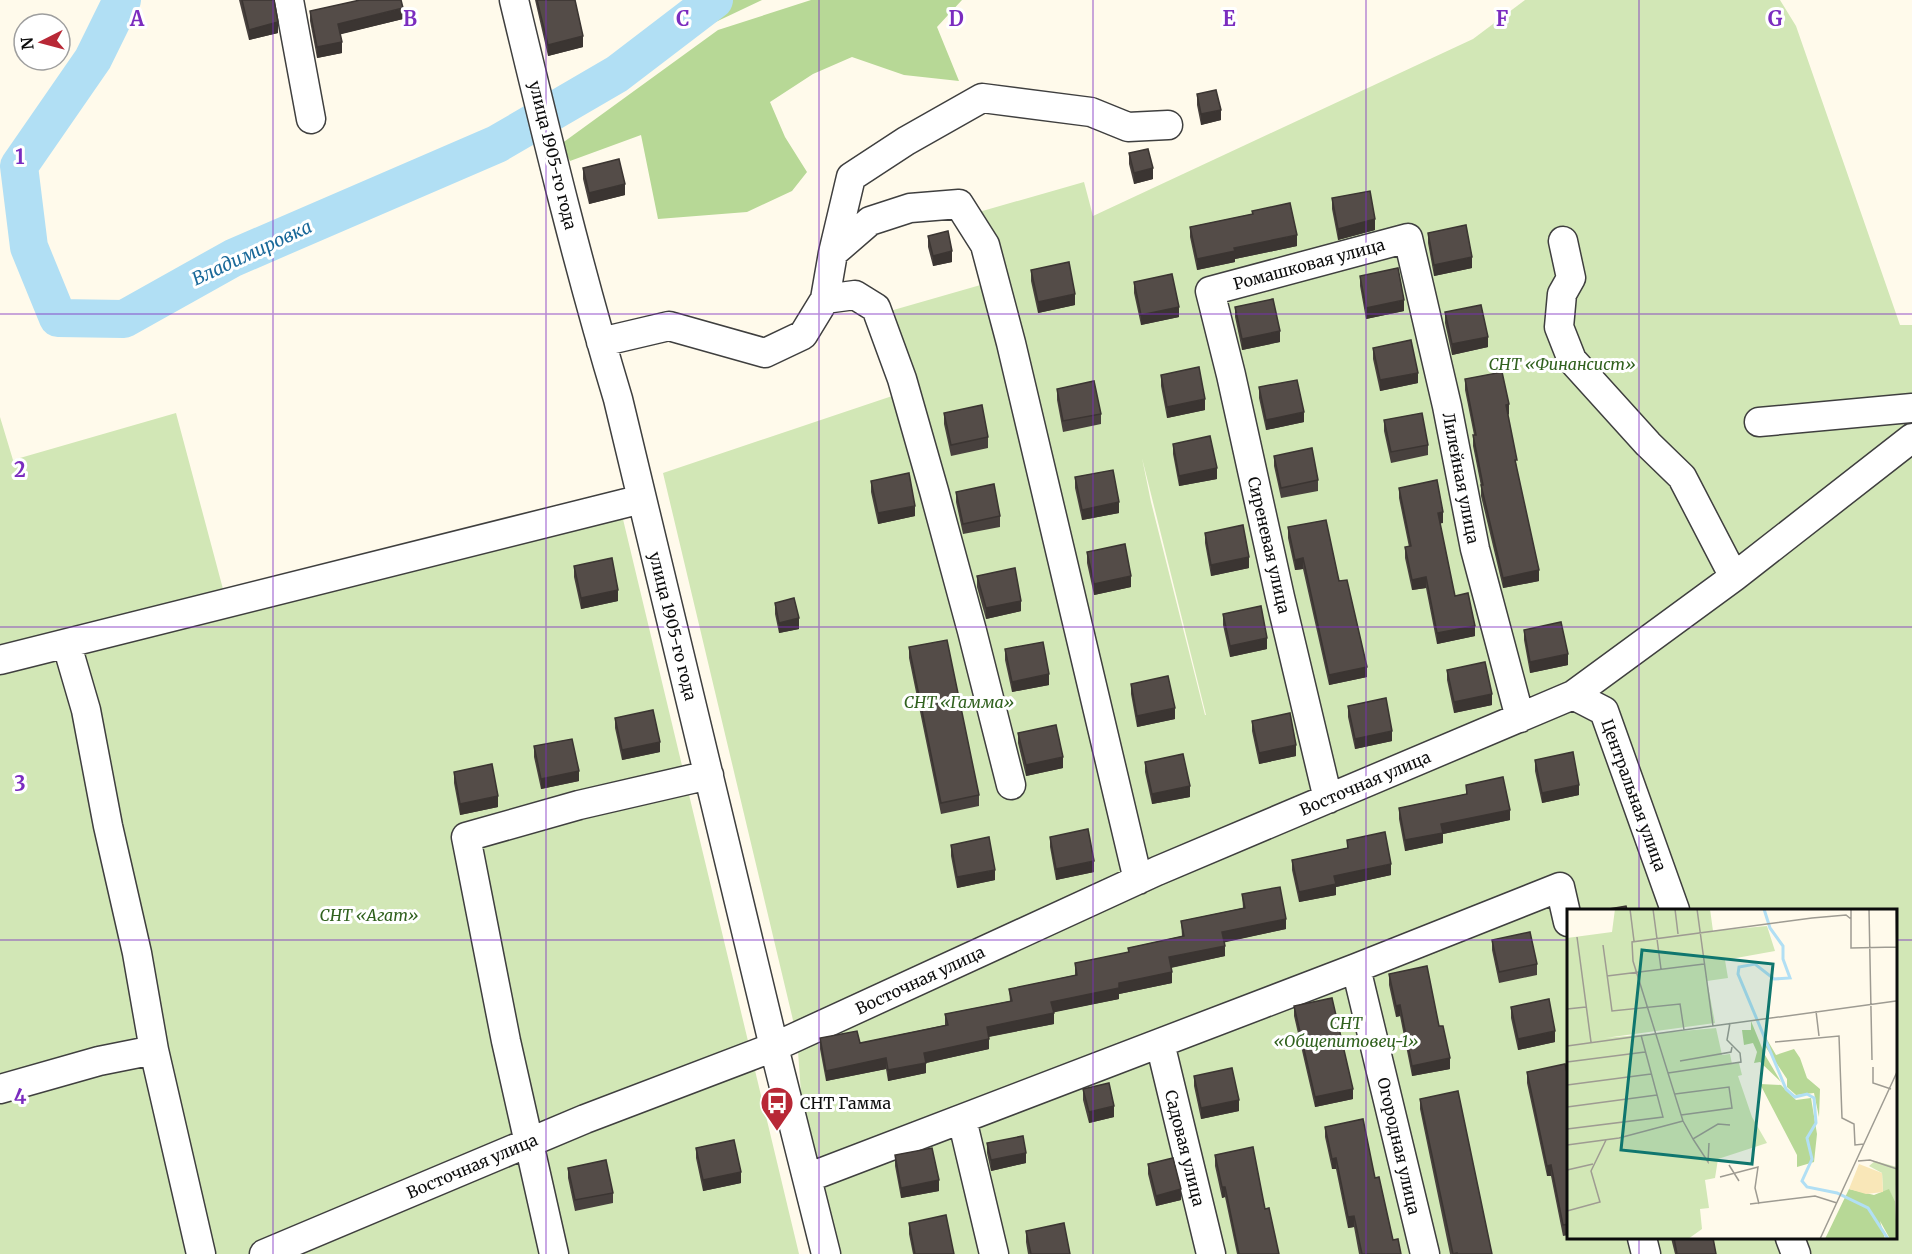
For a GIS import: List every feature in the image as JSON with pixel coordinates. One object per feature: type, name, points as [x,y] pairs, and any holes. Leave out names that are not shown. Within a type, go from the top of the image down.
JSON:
[{"type":"street","points":[[289,0],[311,119]]},
{"type":"street","name":"улица 1905-го года","points":[[514,0],[601,342],[618,399],[826,1254]]},
{"type":"street","points":[[601,342],[669,326],[765,353],[803,335],[825,299],[851,177],[906,141],[982,98],[1091,112],[1128,127],[1168,125]]},
{"type":"street","points":[[833,253],[870,221],[910,208],[959,204],[985,245],[1014,355],[1138,880]]},
{"type":"street","name":"Ромашковая улица","points":[[1210,291],[1408,238]]},
{"type":"street","name":"Лилейная улица","points":[[1408,238],[1448,406],[1474,549],[1520,718]]},
{"type":"street","points":[[1563,241],[1571,278],[1562,294],[1559,327],[1572,360],[1648,444],[1682,477],[1734,577]]},
{"type":"street","name":"Сиреневая улица","points":[[1210,291],[1328,799]]},
{"type":"street","points":[[825,299],[855,296],[876,308],[902,379],[972,631],[1011,785]]},
{"type":"street","points":[[1759,422],[1912,408]]},
{"type":"street","name":"Восточная улица","points":[[264,1254],[528,1143],[774,1047],[1138,880],[1573,695],[1734,577],[1912,438]]},
{"type":"street","points":[[0,660],[642,499]]},
{"type":"street","points":[[67,645],[86,710],[154,1050],[201,1254]]},
{"type":"street","name":"Центральная улица","points":[[1573,695],[1604,711],[1676,909]]},
{"type":"street","points":[[554,1254],[528,1143],[466,837],[579,804],[708,775]]},
{"type":"street","points":[[807,1178],[1356,968],[1560,887],[1567,914]]},
{"type":"street","name":"Огородная улица","points":[[1356,968],[1425,1254]]},
{"type":"street","name":"Садовая улица","points":[[1160,1043],[1211,1254]]},
{"type":"street","points":[[0,1089],[99,1061],[154,1050]]},
{"type":"street","points":[[962,1119],[994,1254]]},
{"type":"street","points":[[1642,1239],[1646,1254]]},
{"type":"street","points":[[1790,1239],[1796,1254]]},
{"type":"green space","points":[[688,0],[762,0],[703,28],[686,2]]},
{"type":"green space","points":[[811,0],[962,0],[937,27],[959,81],[904,75],[852,57],[813,74],[770,102],[785,137],[807,172],[792,191],[747,212],[658,219],[641,135],[570,161],[561,144],[718,30]]},
{"type":"green space","points":[[1525,0],[1780,0],[1796,26],[1900,325],[1912,325],[1912,1254],[826,1254],[807,1178],[797,1037],[663,473],[913,389],[890,311],[984,284],[972,214],[1084,182],[1093,216],[1473,39]],"holes":[[[1142,458],[1206,715],[1151,502]]]},
{"type":"green space","name":"СНТ «Агат»","points":[[176,413],[227,604],[616,490],[799,1254],[0,1254],[0,417],[13,460]]},
{"type":"building","points":[[242,0],[274,0],[278,22],[249,30]]},
{"type":"building","points":[[360,0],[401,0],[403,8],[338,24],[342,42],[317,47],[310,11]]},
{"type":"building","points":[[537,0],[575,0],[583,36],[548,45]]},
{"type":"building","points":[[1216,90],[1221,110],[1201,114],[1197,94]]},
{"type":"building","points":[[1148,149],[1153,168],[1134,173],[1129,153]]},
{"type":"building","points":[[619,159],[625,184],[589,193],[583,168]]},
{"type":"building","points":[[1370,191],[1375,219],[1338,229],[1332,198]]},
{"type":"building","points":[[1290,203],[1297,235],[1234,248],[1235,251],[1197,259],[1190,227],[1253,214],[1252,211]]},
{"type":"building","points":[[1466,225],[1472,257],[1434,265],[1428,233]]},
{"type":"building","points":[[948,231],[952,251],[933,256],[928,236]]},
{"type":"building","points":[[1069,262],[1075,294],[1038,302],[1031,270]]},
{"type":"building","points":[[1398,268],[1404,300],[1366,308],[1360,276]]},
{"type":"building","points":[[1172,274],[1179,307],[1141,315],[1134,282]]},
{"type":"building","points":[[1273,299],[1280,331],[1242,339],[1235,307]]},
{"type":"building","points":[[1481,305],[1488,337],[1452,344],[1445,312]]},
{"type":"building","points":[[1411,340],[1418,373],[1380,380],[1373,348]]},
{"type":"building","points":[[1199,367],[1205,399],[1167,407],[1161,375]]},
{"type":"building","points":[[1502,372],[1509,404],[1506,405],[1517,460],[1515,460],[1539,570],[1503,578],[1481,485],[1483,485],[1473,435],[1476,435],[1465,379]]},
{"type":"building","points":[[1297,380],[1304,412],[1266,420],[1259,387]]},
{"type":"building","points":[[1094,381],[1101,414],[1063,421],[1057,389]]},
{"type":"building","points":[[982,405],[988,437],[951,445],[944,413]]},
{"type":"building","points":[[1422,413],[1428,445],[1391,452],[1384,420]]},
{"type":"building","points":[[1210,436],[1217,468],[1179,476],[1173,444]]},
{"type":"building","points":[[1312,448],[1318,480],[1281,488],[1274,456]]},
{"type":"building","points":[[1113,470],[1119,502],[1082,510],[1075,477]]},
{"type":"building","points":[[909,473],[915,506],[878,513],[871,481]]},
{"type":"building","points":[[1437,480],[1443,512],[1438,513],[1455,596],[1468,593],[1475,626],[1437,633],[1426,577],[1412,580],[1405,547],[1411,546],[1399,488]]},
{"type":"building","points":[[994,484],[1000,516],[963,524],[956,492]]},
{"type":"building","points":[[1326,520],[1339,581],[1347,580],[1367,667],[1329,675],[1303,558],[1295,560],[1288,527]]},
{"type":"building","points":[[1243,525],[1249,557],[1211,565],[1205,533]]},
{"type":"building","points":[[1125,544],[1131,576],[1094,584],[1087,552]]},
{"type":"building","points":[[612,558],[618,590],[581,598],[574,566]]},
{"type":"building","points":[[1015,568],[1021,601],[986,608],[977,576]]},
{"type":"building","points":[[794,598],[799,618],[779,623],[775,603]]},
{"type":"building","points":[[1261,606],[1267,638],[1230,646],[1223,614]]},
{"type":"building","points":[[1561,622],[1568,654],[1530,662],[1524,630]]},
{"type":"building","points":[[947,640],[979,795],[941,803],[909,647]]},
{"type":"building","points":[[1043,642],[1049,674],[1012,682],[1005,649]]},
{"type":"building","points":[[1485,662],[1492,694],[1454,702],[1447,670]]},
{"type":"building","points":[[1168,676],[1175,708],[1137,716],[1131,684]]},
{"type":"building","points":[[1386,698],[1392,731],[1355,739],[1348,706]]},
{"type":"building","points":[[653,710],[660,742],[622,750],[615,718]]},
{"type":"building","points":[[1290,713],[1296,745],[1259,753],[1252,721]]},
{"type":"building","points":[[1056,725],[1063,757],[1026,765],[1018,733]]},
{"type":"building","points":[[572,739],[579,771],[541,779],[534,746]]},
{"type":"building","points":[[1573,752],[1579,785],[1542,793],[1535,760]]},
{"type":"building","points":[[1183,754],[1190,786],[1152,794],[1145,762]]},
{"type":"building","points":[[492,764],[498,796],[460,804],[454,772]]},
{"type":"building","points":[[1503,777],[1510,810],[1441,824],[1443,833],[1405,840],[1399,808],[1467,794],[1466,785]]},
{"type":"building","points":[[1088,829],[1094,861],[1056,869],[1050,837]]},
{"type":"building","points":[[1385,832],[1391,864],[1334,876],[1336,884],[1299,892],[1292,860],[1348,848],[1347,840]]},
{"type":"building","points":[[989,837],[995,870],[957,877],[951,845]]},
{"type":"building","points":[[1280,887],[1286,919],[1222,932],[1225,946],[1169,957],[1172,972],[1119,983],[1119,988],[1051,1002],[1054,1013],[987,1027],[989,1039],[924,1053],[926,1063],[888,1070],[886,1058],[826,1071],[820,1038],[857,1031],[860,1043],[948,1025],[945,1014],[1012,1001],[1009,989],[1077,975],[1075,963],[1129,952],[1128,948],[1184,936],[1181,921],[1245,908],[1242,894]]},
{"type":"building","points":[[1626,906],[1627,909],[1609,909]]},
{"type":"building","points":[[1530,932],[1537,964],[1499,972],[1492,940]]},
{"type":"building","points":[[1427,966],[1439,1026],[1443,1026],[1450,1058],[1412,1066],[1400,1005],[1396,1006],[1389,974]]},
{"type":"building","points":[[1332,998],[1353,1089],[1315,1097],[1294,1006]]},
{"type":"building","points":[[1549,999],[1555,1031],[1518,1039],[1511,1007]]},
{"type":"building","points":[[1565,1064],[1567,1072],[1567,1224],[1563,1225],[1551,1165],[1547,1166],[1527,1072]]},
{"type":"building","points":[[1232,1068],[1239,1100],[1201,1108],[1194,1076]]},
{"type":"building","points":[[1109,1083],[1114,1106],[1089,1112],[1083,1089]]},
{"type":"building","points":[[1458,1091],[1492,1254],[1453,1254],[1420,1099]]},
{"type":"building","points":[[1363,1119],[1375,1178],[1379,1177],[1393,1240],[1398,1239],[1401,1254],[1362,1254],[1354,1216],[1348,1217],[1336,1158],[1332,1159],[1325,1127]]},
{"type":"building","points":[[1023,1136],[1026,1153],[991,1160],[987,1143]]},
{"type":"building","points":[[734,1140],[741,1172],[703,1180],[696,1148]]},
{"type":"building","points":[[1253,1147],[1265,1209],[1269,1208],[1279,1254],[1239,1254],[1225,1187],[1222,1187],[1215,1155]]},
{"type":"building","points":[[932,1148],[939,1180],[901,1188],[895,1155]]},
{"type":"building","points":[[1173,1158],[1181,1189],[1156,1196],[1148,1164]]},
{"type":"building","points":[[606,1160],[613,1193],[575,1200],[568,1168]]},
{"type":"building","points":[[946,1215],[954,1254],[915,1254],[909,1223]]},
{"type":"building","points":[[1064,1223],[1070,1254],[1031,1254],[1026,1231]]},
{"type":"building","points":[[1674,1239],[1713,1239],[1716,1254],[1677,1254]]},
{"type":"waterway","name":"Владимировка","points":[[122,0],[93,59],[19,166],[29,247],[58,318],[124,319],[233,258],[497,144],[617,74],[714,0]]},
{"type":"place","name":"СНТ Гамма","points":[[777,1132]]},
{"type":"park label","name":"СНТ «Финансист»","points":[[1562,364]]},
{"type":"park label","name":"СНТ «Гамма»","points":[[959,702]]},
{"type":"park label","name":"СНТ «Общепитовец-1»","points":[[1346,1032]]}]
